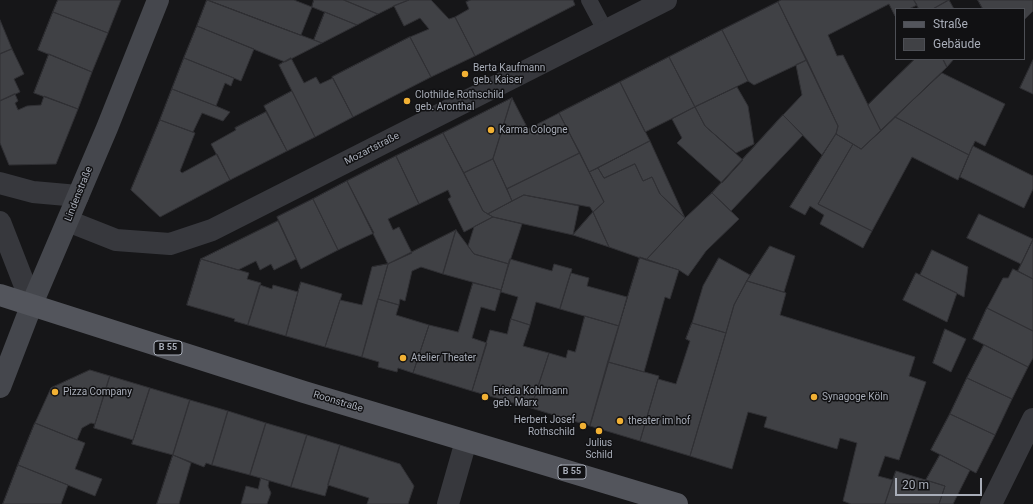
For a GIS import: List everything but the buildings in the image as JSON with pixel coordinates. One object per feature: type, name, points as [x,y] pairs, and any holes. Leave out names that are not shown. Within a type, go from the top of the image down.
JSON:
[{"type":"main road","name":"Lindenstraße","points":[[0,387],[32,304],[107,128],[158,0]]},
{"type":"main road","name":"Roonstraße","points":[[0,295],[297,389],[677,504]]},
{"type":"street","name":"Mozartstraße","points":[[68,221],[116,240],[170,244],[212,230],[666,0]]},
{"type":"street","points":[[0,183],[33,192],[78,196]]},
{"type":"street","points":[[0,222],[32,304]]},
{"type":"street","points":[[991,504],[1033,419]]},
{"type":"street","points":[[448,504],[466,441]]},
{"type":"lane","points":[[589,0],[605,30]]},
{"type":"place","name":"Berta Kaufmann geb. Kaiser","points":[[465,74]]},
{"type":"place","name":"Clothilde Rothschild geb. Aronthal","points":[[407,101]]},
{"type":"place","name":"Karma Cologne","points":[[491,130]]},
{"type":"place","name":"Atelier Theater","points":[[403,358]]},
{"type":"place","name":"Pizza Company","points":[[55,392]]},
{"type":"place","name":"Frieda Kohlmann geb. Marx","points":[[485,397]]},
{"type":"place","name":"Synagoge Köln","points":[[814,397]]},
{"type":"place","name":"theater im hof","points":[[620,421]]},
{"type":"place","name":"Herbert Josef Rothschild","points":[[583,426]]},
{"type":"place","name":"Julius Schild","points":[[599,431]]}]
